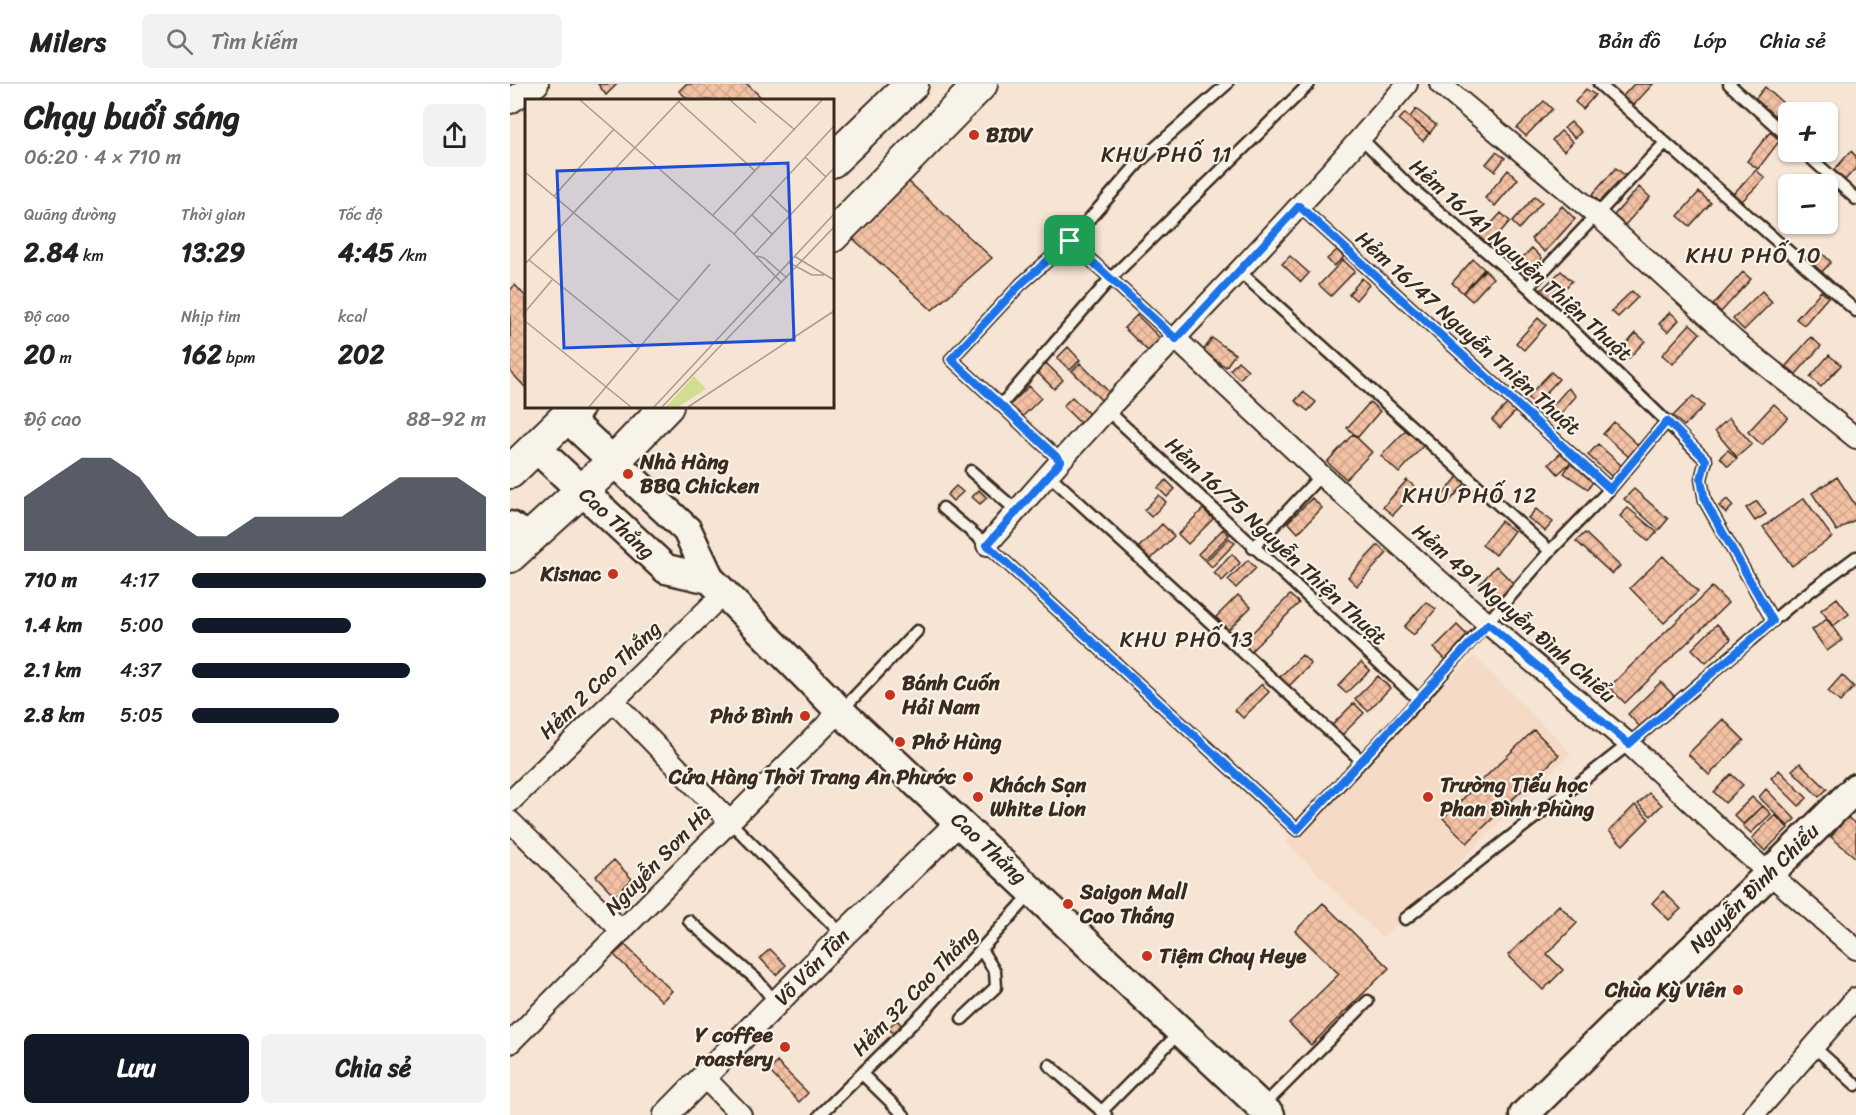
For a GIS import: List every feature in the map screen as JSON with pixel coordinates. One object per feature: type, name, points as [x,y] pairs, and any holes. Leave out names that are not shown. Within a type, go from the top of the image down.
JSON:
[{"type":"main road","points":[[834,159],[912,84]]},
{"type":"main road","points":[[834,234],[981,84]]},
{"type":"main road","points":[[517,540],[582,490],[614,461],[665,408]]},
{"type":"main road","points":[[510,472],[572,412]]},
{"type":"main road","name":"Cao Thắng","points":[[572,412],[614,461],[687,530],[717,586],[840,711],[960,821],[1266,1111]]},
{"type":"main road","name":"Cao Thắng","points":[[535,447],[666,569],[717,586]]},
{"type":"main road","name":"Nguyễn Đình Chiểu","points":[[1524,1115],[1856,788]]},
{"type":"street","points":[[510,101],[536,84]]},
{"type":"street","points":[[987,545],[1107,410],[1176,339],[1361,138],[1407,84]]},
{"type":"street","points":[[1440,84],[1597,215],[1734,340],[1856,438]]},
{"type":"street","name":"Hẻm 491 Nguyễn Ðình Chiểu","points":[[1176,339],[1321,475],[1488,624],[1629,744],[1769,874],[1856,949]]},
{"type":"street","name":"Hẻm 2 Cao Thắng","points":[[510,802],[613,701],[717,586]]},
{"type":"street","points":[[613,701],[729,821]]},
{"type":"street","name":"Nguyễn Sơn Hà","points":[[510,1043],[840,711]]},
{"type":"street","points":[[510,821],[622,931]]},
{"type":"street","name":"Võ Văn Tần","points":[[666,1115],[705,1078],[843,935],[960,821]]},
{"type":"street","points":[[1756,1114],[1812,1045],[1856,998]]},
{"type":"street","points":[[705,1078],[741,1115]]},
{"type":"lane","points":[[1227,84],[1141,160],[1070,241],[1021,284],[951,359],[1001,405],[1055,468],[1362,761]]},
{"type":"lane","points":[[1001,405],[1110,279],[1310,84]]},
{"type":"lane","points":[[1599,84],[1856,311]]},
{"type":"lane","points":[[1729,84],[1778,128]]},
{"type":"lane","name":"Hẻm 16/41 Nguyễn Thiện Thuật","points":[[1361,138],[1409,186],[1528,287],[1706,460],[1701,479],[1705,501],[1773,621]]},
{"type":"lane","points":[[1528,287],[1665,143]]},
{"type":"lane","points":[[1815,162],[1856,199]]},
{"type":"lane","name":"Hẻm 16/47 Nguyễn Thiện Thuật","points":[[1299,206],[1610,489]]},
{"type":"lane","points":[[1070,241],[1176,339]]},
{"type":"lane","points":[[1239,271],[1550,551]]},
{"type":"lane","name":"Hẻm 16/75 Nguyễn Thiện Thuật","points":[[1107,410],[1419,700]]},
{"type":"lane","points":[[942,508],[987,545],[1297,830],[1488,624],[1550,551],[1610,489],[1667,421]]},
{"type":"lane","points":[[971,471],[1017,511]]},
{"type":"lane","points":[[1253,548],[1321,475]]},
{"type":"lane","points":[[1405,919],[1629,744],[1773,621],[1856,557]]},
{"type":"lane","points":[[840,711],[917,630]]},
{"type":"lane","points":[[729,821],[843,935]]},
{"type":"lane","name":"Hẻm 32 Cao Thắng","points":[[820,1115],[982,951],[1034,891]]},
{"type":"lane","points":[[689,921],[757,980],[777,1004]]},
{"type":"lane","points":[[962,1019],[996,987],[995,972],[982,951]]},
{"type":"lane","points":[[1266,1111],[1368,1001]]},
{"type":"lane","points":[[1049,1065],[1104,1113],[1181,1031]]},
{"type":"lane","points":[[1812,1045],[1856,1085]]},
{"type":"lane","points":[[861,1074],[904,1115]]},
{"type":"shaded area","name":"Trường Tiểu học Phan Đình Phùng","points":[[1474,656],[1571,753],[1382,938],[1286,842]]},
{"type":"building","points":[[598,84],[617,84],[606,95]]},
{"type":"building","points":[[686,84],[747,84],[763,99],[688,99],[679,91]]},
{"type":"building","points":[[1634,84],[1653,84],[1632,107],[1622,97]]},
{"type":"building","points":[[1765,87],[1782,102],[1778,102],[1778,111],[1774,116],[1755,99]]},
{"type":"building","points":[[1586,89],[1595,95],[1583,109],[1575,102]]},
{"type":"building","points":[[1544,101],[1552,109],[1526,136],[1517,128]]},
{"type":"building","points":[[1416,109],[1436,125],[1430,133],[1410,117]]},
{"type":"building","points":[[1405,113],[1429,133],[1423,141],[1399,120]]},
{"type":"building","points":[[1571,122],[1581,132],[1575,138],[1564,128]]},
{"type":"building","points":[[1561,131],[1573,142],[1564,151],[1552,140]]},
{"type":"building","points":[[1770,132],[1778,138],[1778,143],[1758,169],[1747,161]]},
{"type":"building","points":[[1851,151],[1856,156],[1856,168],[1845,180],[1834,170]]},
{"type":"building","points":[[1496,152],[1505,158],[1495,171],[1486,164]]},
{"type":"building","points":[[1616,168],[1627,177],[1602,204],[1592,195]]},
{"type":"building","points":[[1508,170],[1518,179],[1495,206],[1485,198]]},
{"type":"building","points":[[1756,170],[1765,178],[1740,203],[1732,195]]},
{"type":"building","points":[[907,180],[992,258],[932,310],[849,235]]},
{"type":"building","points":[[1639,187],[1650,197],[1625,225],[1614,215]]},
{"type":"building","points":[[1699,192],[1711,203],[1690,226],[1678,216]]},
{"type":"building","points":[[1535,196],[1542,202],[1519,229],[1512,222]]},
{"type":"building","points":[[1562,206],[1575,219],[1545,252],[1531,239]]},
{"type":"building","points":[[1501,213],[1510,221],[1488,246],[1479,237]]},
{"type":"building","points":[[1532,248],[1542,258],[1524,278],[1513,267]]},
{"type":"building","points":[[1337,250],[1344,257],[1334,266],[1327,259]]},
{"type":"building","points":[[1821,252],[1831,262],[1821,273],[1811,264]]},
{"type":"building","points":[[1290,256],[1309,273],[1301,282],[1282,264]]},
{"type":"building","points":[[1473,259],[1484,269],[1463,293],[1452,283]]},
{"type":"building","points":[[1343,260],[1355,271],[1331,296],[1319,285]]},
{"type":"building","points":[[1485,270],[1493,278],[1472,301],[1463,293]]},
{"type":"building","points":[[1561,271],[1572,281],[1550,304],[1538,293]]},
{"type":"building","points":[[1743,272],[1751,279],[1721,312],[1713,305]]},
{"type":"building","points":[[1362,278],[1369,285],[1356,300],[1349,294]]},
{"type":"building","points":[[515,285],[525,296],[525,387],[510,371],[510,290]]},
{"type":"building","points":[[1632,291],[1638,297],[1618,317],[1611,311]]},
{"type":"building","points":[[1762,291],[1772,302],[1744,330],[1733,319]]},
{"type":"building","points":[[1821,291],[1828,297],[1804,325],[1796,319]]},
{"type":"building","points":[[1670,312],[1679,320],[1668,332],[1659,324]]},
{"type":"building","points":[[1137,315],[1164,342],[1152,355],[1124,328]]},
{"type":"building","points":[[1538,318],[1546,325],[1524,350],[1516,343]]},
{"type":"building","points":[[1690,324],[1700,333],[1673,364],[1662,355]]},
{"type":"building","points":[[1636,333],[1645,341],[1629,358],[1621,350]]},
{"type":"building","points":[[1811,337],[1821,346],[1796,374],[1786,366]]},
{"type":"building","points":[[1212,338],[1235,354],[1226,367],[1203,351]]},
{"type":"building","points":[[1068,347],[1080,360],[1070,370],[1057,358]]},
{"type":"building","points":[[1829,355],[1841,365],[1821,387],[1810,377]]},
{"type":"building","points":[[1238,361],[1248,370],[1240,379],[1230,370]]},
{"type":"building","points":[[1046,363],[1063,380],[1054,389],[1037,372]]},
{"type":"building","points":[[1080,363],[1113,396],[1105,404],[1072,371]]},
{"type":"building","points":[[1551,372],[1559,379],[1535,405],[1527,397]]},
{"type":"building","points":[[1029,386],[1041,398],[1021,418],[1009,406]]},
{"type":"building","points":[[1568,388],[1576,396],[1553,423],[1544,416]]},
{"type":"building","points":[[1303,392],[1316,402],[1308,411],[1295,401]]},
{"type":"building","points":[[1693,396],[1704,406],[1684,426],[1673,416]]},
{"type":"building","points":[[1072,397],[1091,416],[1082,425],[1063,406]]},
{"type":"building","points":[[1370,402],[1380,411],[1358,437],[1347,428]]},
{"type":"building","points":[[1508,403],[1516,411],[1500,428],[1492,420]]},
{"type":"building","points":[[1774,404],[1788,417],[1762,445],[1748,432]]},
{"type":"building","points":[[1729,418],[1752,444],[1737,457],[1715,431]]},
{"type":"building","points":[[1614,422],[1640,447],[1630,458],[1603,434]]},
{"type":"building","points":[[1406,430],[1423,446],[1399,473],[1381,456]]},
{"type":"building","points":[[1353,434],[1372,452],[1346,479],[1327,462]]},
{"type":"building","points":[[1598,444],[1623,467],[1613,478],[1588,455]]},
{"type":"building","points":[[1728,450],[1737,459],[1728,466],[1720,457]]},
{"type":"building","points":[[1563,451],[1572,461],[1558,474],[1549,464]]},
{"type":"building","points":[[1570,464],[1594,480],[1588,489],[1564,473]]},
{"type":"building","points":[[1459,475],[1467,481],[1445,507],[1438,501]]},
{"type":"building","points":[[1837,477],[1856,506],[1856,519],[1837,531],[1812,493]]},
{"type":"building","points":[[1166,480],[1175,489],[1167,497],[1158,488]]},
{"type":"building","points":[[1407,480],[1417,489],[1393,515],[1383,507]]},
{"type":"building","points":[[956,486],[963,492],[953,501],[947,495]]},
{"type":"building","points":[[1634,489],[1668,519],[1659,530],[1624,499]]},
{"type":"building","points":[[979,490],[987,498],[980,504],[972,497]]},
{"type":"building","points":[[1159,495],[1166,502],[1151,517],[1144,510]]},
{"type":"building","points":[[1312,498],[1322,508],[1298,533],[1288,522]]},
{"type":"building","points":[[1804,498],[1832,537],[1792,566],[1763,527]]},
{"type":"building","points":[[1727,499],[1733,506],[1726,513],[1719,506]]},
{"type":"building","points":[[1757,501],[1766,514],[1755,521],[1746,508]]},
{"type":"building","points":[[1628,508],[1657,532],[1649,541],[1620,516]]},
{"type":"building","points":[[1203,509],[1213,519],[1188,544],[1178,534]]},
{"type":"building","points":[[1536,509],[1553,522],[1545,531],[1528,518]]},
{"type":"building","points":[[1501,521],[1514,531],[1496,555],[1482,545]]},
{"type":"building","points":[[1162,524],[1174,536],[1149,561],[1137,549]]},
{"type":"building","points":[[1223,529],[1229,535],[1204,560],[1198,554]]},
{"type":"building","points":[[1585,533],[1620,566],[1612,574],[1576,541]]},
{"type":"building","points":[[1229,538],[1235,543],[1212,567],[1206,561]]},
{"type":"building","points":[[1378,545],[1387,553],[1357,586],[1348,577]]},
{"type":"building","points":[[1232,554],[1240,563],[1222,581],[1214,573]]},
{"type":"building","points":[[1663,556],[1698,592],[1664,623],[1630,588]]},
{"type":"building","points":[[1248,560],[1256,568],[1236,588],[1228,580]]},
{"type":"building","points":[[1496,566],[1516,586],[1499,604],[1479,585]]},
{"type":"building","points":[[1712,587],[1728,603],[1625,703],[1609,687]]},
{"type":"building","points":[[1238,595],[1251,607],[1228,630],[1216,617]]},
{"type":"building","points":[[1290,595],[1299,603],[1249,653],[1240,645]]},
{"type":"building","points":[[1837,598],[1849,614],[1833,626],[1821,610]]},
{"type":"building","points":[[1426,602],[1436,609],[1414,635],[1404,627]]},
{"type":"building","points":[[1827,619],[1842,640],[1827,651],[1812,630]]},
{"type":"building","points":[[1717,624],[1731,639],[1706,663],[1692,649]]},
{"type":"building","points":[[1457,625],[1469,637],[1446,660],[1434,648]]},
{"type":"building","points":[[1302,655],[1311,664],[1287,688],[1278,679]]},
{"type":"building","points":[[1361,662],[1370,670],[1346,693],[1338,686]]},
{"type":"building","points":[[1842,675],[1854,687],[1840,702],[1828,691]]},
{"type":"building","points":[[1378,676],[1390,688],[1368,711],[1355,699]]},
{"type":"building","points":[[1661,682],[1674,696],[1641,728],[1628,714]]},
{"type":"building","points":[[1262,684],[1269,692],[1243,718],[1235,710]]},
{"type":"building","points":[[1354,703],[1364,713],[1339,738],[1329,728]]},
{"type":"building","points":[[1723,719],[1744,740],[1709,775],[1688,754]]},
{"type":"building","points":[[1534,730],[1559,755],[1467,843],[1443,818]]},
{"type":"building","points":[[1800,763],[1827,789],[1819,797],[1792,770]]},
{"type":"building","points":[[1779,770],[1807,798],[1799,806],[1771,778]]},
{"type":"building","points":[[1731,774],[1743,785],[1725,803],[1714,792]]},
{"type":"building","points":[[1766,789],[1795,819],[1788,826],[1759,797]]},
{"type":"building","points":[[1649,793],[1662,805],[1651,816],[1638,804]]},
{"type":"building","points":[[1752,797],[1762,806],[1743,824],[1734,815]]},
{"type":"building","points":[[1635,805],[1649,819],[1623,845],[1609,831]]},
{"type":"building","points":[[1763,806],[1771,814],[1751,833],[1743,826]]},
{"type":"building","points":[[1775,815],[1788,828],[1765,851],[1752,838]]},
{"type":"building","points":[[1847,817],[1856,824],[1856,858],[1831,837]]},
{"type":"building","points":[[614,860],[632,879],[615,896],[596,876]]},
{"type":"building","points":[[1663,891],[1681,909],[1669,920],[1652,903]]},
{"type":"building","points":[[1323,903],[1389,968],[1311,1045],[1289,1023],[1339,974],[1295,931]]},
{"type":"building","points":[[1559,905],[1577,923],[1547,954],[1563,970],[1543,990],[1508,955]]},
{"type":"building","points":[[625,945],[672,991],[662,1001],[614,955]]},
{"type":"building","points":[[770,949],[786,965],[776,975],[760,958]]},
{"type":"building","points":[[897,1020],[906,1030],[898,1038],[888,1028]]},
{"type":"building","points":[[777,1062],[808,1093],[799,1102],[769,1071]]},
{"type":"place","name":"BIDV","points":[[974,135]]},
{"type":"place","name":"Nhà Hàng BBQ Chicken","points":[[628,474]]},
{"type":"place","name":"Kisnac","points":[[613,574]]},
{"type":"place","name":"Bánh Cuốn Hải Nam","points":[[890,695]]},
{"type":"place","name":"Phở Bình","points":[[805,716]]},
{"type":"place","name":"Phở Hùng","points":[[900,742]]},
{"type":"place","name":"Cửa Hàng Thời Trang An Phước","points":[[968,777]]},
{"type":"place","name":"Khách Sạn White Lion","points":[[978,797]]},
{"type":"place","name":"Trường Tiểu học Phan Đình Phùng","points":[[1428,797]]},
{"type":"place","name":"Saigon Mall Cao Thắng","points":[[1068,904]]},
{"type":"place","name":"Tiệm Chay Heye","points":[[1147,956]]},
{"type":"place","name":"Chùa Kỳ Viên","points":[[1738,990]]},
{"type":"place","name":"Y coffee roastery","points":[[785,1047]]},
{"type":"district","name":"KHU PHỐ 11","points":[[1167,154]]},
{"type":"district","name":"KHU PHỐ 10","points":[[1754,255]]},
{"type":"district","name":"KHU PHỐ 12","points":[[1470,495]]},
{"type":"district","name":"KHU PHỐ 13","points":[[1187,639]]},
{"type":"route","points":[[1299,206],[1610,489],[1667,421],[1706,460],[1701,479],[1705,501],[1773,621],[1629,744],[1488,624],[1297,830],[987,545],[1061,461],[951,359],[979,333],[1021,284],[1070,241],[1176,339],[1299,206]]}]
